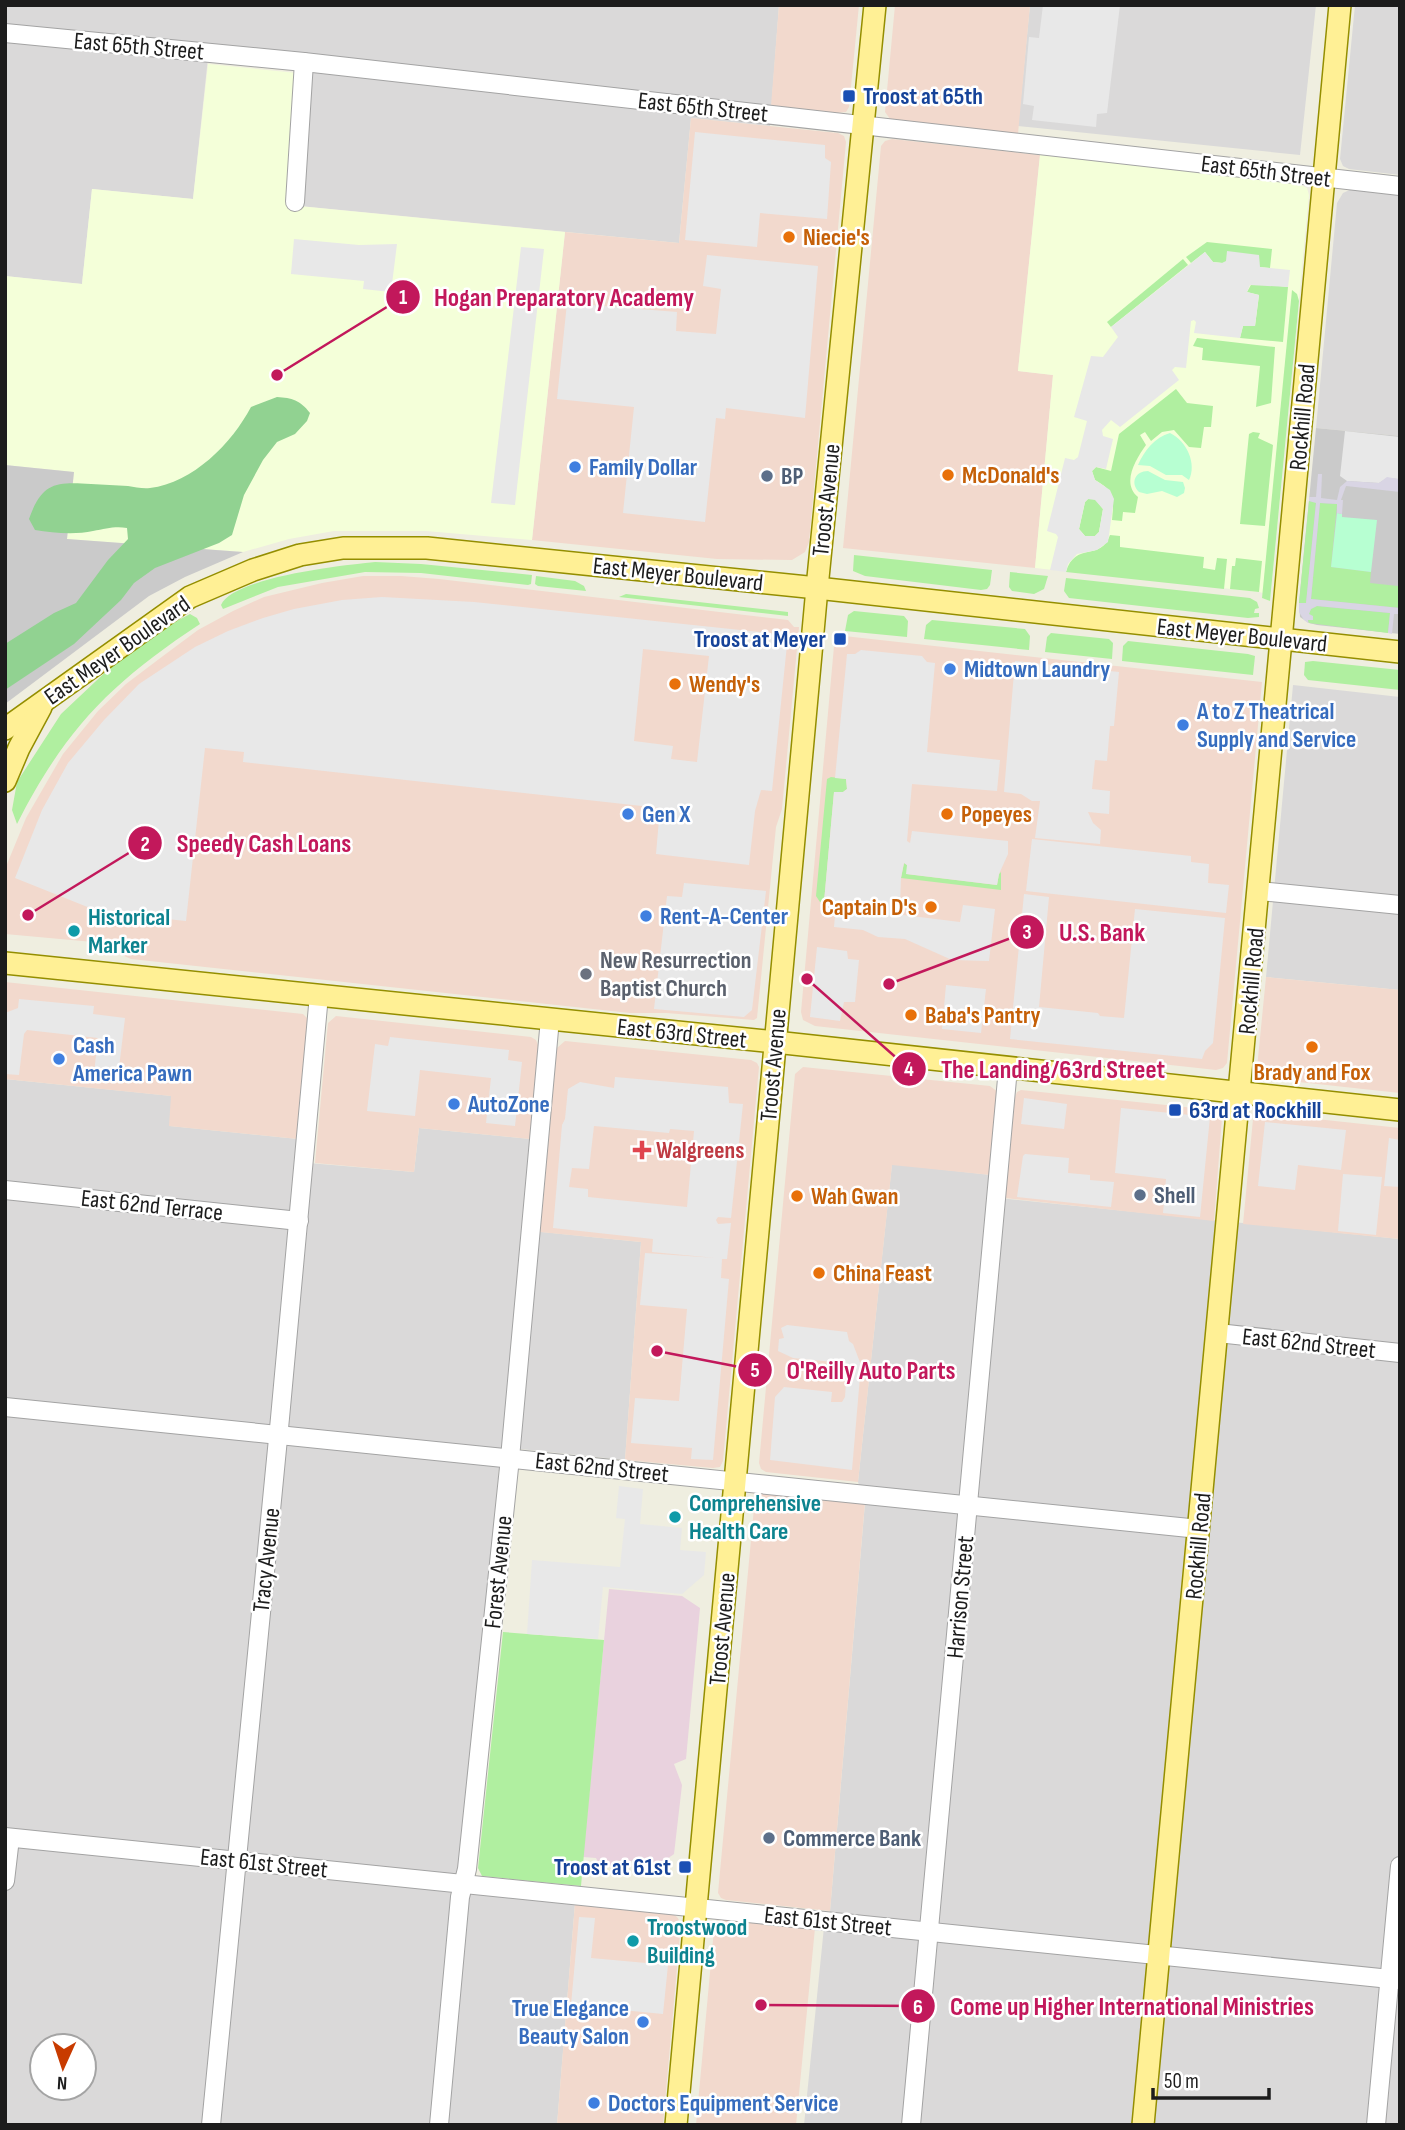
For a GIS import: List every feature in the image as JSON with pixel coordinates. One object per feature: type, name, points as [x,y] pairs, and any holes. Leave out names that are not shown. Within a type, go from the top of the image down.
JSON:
[{"type":"main road","name":"Troost Avenue","points":[[676,2125],[817,588],[875,5]]},
{"type":"main road","name":"Rockhill Road","points":[[1143,2125],[1340,5]]},
{"type":"main road","name":"East Meyer Boulevard","points":[[5,729],[200,592],[288,559],[343,548],[427,548],[1400,652]]},
{"type":"main road","points":[[5,781],[19,748],[45,701]]},
{"type":"main road","name":"East 63rd Street","points":[[5,963],[775,1042],[1400,1110]]},
{"type":"street","name":"East 65th Street","points":[[5,33],[304,62],[1400,186]]},
{"type":"street","points":[[295,202],[304,62]]},
{"type":"street","points":[[1259,891],[1400,905]]},
{"type":"street","name":"Tracy Avenue","points":[[211,2125],[319,995]]},
{"type":"street","name":"Forest Avenue","points":[[439,2125],[460,1897],[467,1869],[510,1458],[550,1019]]},
{"type":"street","name":"Harrison Street","points":[[911,2125],[1008,1068]]},
{"type":"street","name":"East 62nd Terrace","points":[[5,1190],[299,1220]]},
{"type":"street","name":"East 62nd Street","points":[[1218,1333],[1400,1353]]},
{"type":"street","name":"East 62nd Street","points":[[5,1407],[1199,1529]]},
{"type":"street","points":[[5,1881],[7,1838]]},
{"type":"street","name":"East 61st Street","points":[[7,1838],[1394,1979]]},
{"type":"street","points":[[1376,2125],[1394,1979],[1400,1866]]},
{"type":"shaded area","points":[[5,5],[779,5],[770,126],[691,118],[679,243],[300,206],[313,58],[209,48],[193,199],[92,189],[82,284],[5,276]]},
{"type":"shaded area","points":[[779,5],[859,5],[849,107],[846,112],[771,106]]},
{"type":"shaded area","points":[[895,5],[1030,5],[1018,134],[890,119],[885,112]]},
{"type":"shaded area","points":[[1030,5],[1316,5],[1300,155],[1018,126]]},
{"type":"shaded area","points":[[1043,5],[1120,5],[1107,113],[1097,114],[1096,127],[1032,120],[1034,106],[1023,104],[1029,37],[1039,38]]},
{"type":"shaded area","points":[[1355,5],[1400,5],[1400,175],[1349,169],[1343,166],[1340,159]]},
{"type":"shaded area","points":[[208,64],[297,73],[288,205],[565,232],[532,540],[426,531],[334,531],[289,539],[243,552],[67,539],[74,472],[5,465],[5,276],[82,284],[92,189],[193,199]]},
{"type":"shaded area","points":[[691,118],[838,133],[844,136],[846,142],[809,542],[805,552],[792,560],[717,559],[532,540],[565,232],[679,243]]},
{"type":"shaded area","points":[[695,132],[825,145],[825,158],[831,162],[827,219],[760,213],[757,247],[685,240]]},
{"type":"shaded area","points":[[892,139],[1040,155],[1018,371],[1053,375],[1035,568],[843,548],[881,146]]},
{"type":"shaded area","points":[[1040,155],[1297,183],[1307,188],[1309,195],[1270,601],[1262,598],[1263,593],[1259,592],[1035,568],[1053,375],[1018,371]]},
{"type":"shaded area","points":[[1354,188],[1400,193],[1400,436],[1316,428],[1337,203],[1343,193]]},
{"type":"shaded area","points":[[294,239],[359,245],[397,244],[391,292],[363,289],[364,281],[291,274]]},
{"type":"shaded area","points":[[521,247],[544,249],[515,505],[491,503]]},
{"type":"shaded area","points":[[1227,251],[1259,255],[1260,267],[1290,270],[1288,287],[1250,285],[1247,292],[1259,295],[1255,326],[1243,326],[1240,338],[1194,333],[1196,322],[1191,321],[1186,368],[1175,367],[1172,370],[1179,380],[1120,427],[1111,420],[1102,430],[1103,436],[1113,439],[1106,469],[1096,467],[1092,471],[1095,480],[1110,490],[1114,499],[1108,542],[1097,550],[1077,554],[1068,564],[1066,572],[1050,570],[1058,537],[1047,531],[1065,458],[1074,460],[1078,457],[1087,421],[1074,417],[1091,356],[1103,357],[1118,337],[1111,327],[1205,252],[1213,262],[1226,261]],"holes":[[[1088,499],[1095,500],[1103,509],[1099,532],[1095,536],[1085,536],[1079,529],[1085,502]]]},
{"type":"shaded area","points":[[707,255],[818,266],[805,418],[726,408],[725,419],[716,418],[705,522],[623,513],[634,407],[557,399],[567,303],[677,312],[676,331],[716,334],[721,289],[703,286]]},
{"type":"shaded area","points":[[1316,428],[1400,436],[1400,634],[1317,625],[1300,617],[1299,603]]},
{"type":"shaded area","points":[[1345,431],[1400,437],[1399,479],[1387,478],[1379,483],[1347,481],[1340,476]]},
{"type":"shaded area","points":[[5,465],[74,472],[67,539],[243,552],[149,596],[5,704]]},
{"type":"shaded area","points":[[1400,469],[1400,492],[1346,486],[1341,500],[1342,514],[1337,513],[1337,504],[1320,503],[1311,599],[1400,608],[1400,614],[1394,614],[1392,634],[1388,633],[1390,613],[1317,606],[1311,609],[1309,614],[1313,616],[1313,620],[1308,620],[1308,623],[1299,612],[1299,603],[1306,603],[1316,503],[1309,501],[1309,497],[1316,497],[1318,474],[1322,474],[1321,498],[1337,500],[1340,487],[1347,481],[1379,483],[1387,477],[1398,479]]},
{"type":"shaded area","points":[[363,576],[439,579],[788,620],[794,627],[799,627],[782,809],[776,827],[757,1018],[754,1020],[630,1013],[131,959],[93,942],[5,934],[5,869],[26,818],[63,754],[98,711],[126,684],[198,630],[233,611],[264,597]]},
{"type":"shaded area","points":[[382,597],[474,602],[788,635],[772,791],[761,790],[755,811],[749,865],[656,854],[660,808],[243,762],[244,752],[205,748],[186,921],[100,912],[15,878],[42,810],[68,763],[139,684],[195,647],[228,631],[294,609],[342,600]],"holes":[[[643,649],[709,656],[697,762],[671,759],[673,746],[634,741]]]},
{"type":"shaded area","points":[[835,635],[1262,682],[1227,1063],[1223,1068],[1216,1070],[815,1026],[803,1020],[801,1012]]},
{"type":"shaded area","points":[[861,650],[922,656],[927,662],[935,663],[927,752],[1000,760],[997,791],[912,784],[907,841],[910,843],[912,831],[1008,841],[1008,854],[997,885],[906,874],[907,865],[904,863],[901,878],[900,906],[903,915],[960,922],[963,905],[995,909],[989,961],[952,960],[905,939],[878,937],[863,930],[834,927],[836,905],[824,902],[834,792],[847,789],[846,779],[835,778],[847,654],[855,654]]},
{"type":"shaded area","points":[[1015,661],[1119,672],[1114,726],[1110,726],[1107,761],[1095,760],[1092,789],[1110,791],[1109,814],[1088,812],[1093,823],[1101,830],[1100,844],[1035,838],[1040,801],[1032,801],[1021,794],[1004,792]]},
{"type":"shaded area","points":[[1293,685],[1400,697],[1400,990],[1266,977]]},
{"type":"shaded area","points":[[1032,839],[1191,856],[1191,862],[1209,864],[1208,883],[1229,885],[1226,913],[1026,891]]},
{"type":"shaded area","points":[[684,883],[766,891],[752,1010],[744,1017],[654,1009],[667,896],[682,897]]},
{"type":"shaded area","points":[[1024,894],[1049,897],[1039,1007],[1098,1013],[1100,1016],[1124,1018],[1135,909],[1225,918],[1213,1043],[1202,1059],[1010,1039]]},
{"type":"shaded area","points":[[817,947],[847,951],[848,959],[859,960],[855,1002],[844,1002],[840,1021],[810,1017]]},
{"type":"shaded area","points":[[1266,977],[1400,990],[1400,1093],[1271,1079],[1259,1074],[1257,1068]]},
{"type":"shaded area","points":[[5,982],[303,1014],[309,1026],[298,1139],[169,1126],[171,1096],[5,1079]]},
{"type":"shaded area","points":[[946,985],[986,989],[981,1033],[942,1029]]},
{"type":"shaded area","points":[[19,999],[94,1006],[93,1014],[125,1018],[118,1076],[94,1073],[98,1038],[27,1030],[24,1034],[19,1075],[5,1074],[5,1013],[18,1008]]},
{"type":"shaded area","points":[[336,1016],[531,1037],[536,1040],[538,1045],[530,1139],[419,1128],[414,1172],[315,1163],[328,1023]]},
{"type":"shaded area","points":[[390,1037],[509,1050],[508,1060],[522,1062],[515,1126],[486,1123],[491,1078],[420,1070],[415,1116],[367,1111],[375,1044],[388,1046]]},
{"type":"shaded area","points":[[565,1041],[751,1060],[759,1067],[723,1461],[720,1467],[625,1460],[641,1242],[540,1232],[557,1048]]},
{"type":"shaded area","points":[[803,1067],[990,1086],[998,1092],[991,1175],[892,1165],[858,1482],[766,1472],[761,1469],[759,1463],[795,1074]]},
{"type":"shaded area","points":[[615,1077],[728,1087],[729,1103],[743,1104],[731,1218],[718,1217],[716,1220],[718,1224],[731,1223],[727,1259],[722,1259],[721,1278],[729,1279],[713,1460],[691,1459],[692,1448],[631,1443],[635,1398],[679,1401],[687,1309],[640,1305],[645,1253],[716,1258],[652,1252],[653,1239],[553,1228],[562,1125],[568,1089],[580,1082],[614,1088]],"holes":[[[594,1126],[669,1133],[670,1129],[694,1131],[687,1207],[588,1197],[588,1189],[569,1187],[572,1168],[589,1169]]]},
{"type":"shaded area","points":[[5,1079],[172,1096],[170,1126],[298,1139],[297,1162],[414,1172],[419,1128],[530,1139],[522,1230],[641,1242],[625,1460],[501,1447],[459,1890],[575,1903],[557,2125],[5,2125]]},
{"type":"shaded area","points":[[1021,1090],[1214,1110],[1222,1118],[1214,1221],[1005,1198],[1015,1097]]},
{"type":"shaded area","points":[[1024,1098],[1067,1104],[1064,1129],[1021,1124]]},
{"type":"shaded area","points":[[1121,1108],[1210,1117],[1200,1217],[1163,1213],[1166,1179],[1115,1173]]},
{"type":"shaded area","points":[[1261,1113],[1400,1128],[1400,1239],[1243,1224],[1253,1119]]},
{"type":"shaded area","points":[[1265,1122],[1346,1130],[1341,1170],[1298,1165],[1295,1190],[1258,1186]]},
{"type":"shaded area","points":[[1389,1138],[1400,1140],[1400,1187],[1384,1186]]},
{"type":"shaded area","points":[[1025,1154],[1069,1158],[1068,1173],[1090,1175],[1090,1180],[1114,1182],[1111,1207],[1017,1197]]},
{"type":"shaded area","points":[[892,1164],[991,1175],[989,1197],[1400,1239],[1400,2125],[804,2125],[824,1927],[830,1911],[865,1503],[858,1482]]},
{"type":"shaded area","points":[[1343,1174],[1382,1177],[1376,1235],[1338,1231]]},
{"type":"shaded area","points":[[787,1325],[847,1332],[849,1341],[853,1344],[861,1365],[852,1470],[770,1460],[775,1397],[784,1387],[832,1392],[831,1402],[842,1402],[845,1397],[847,1369],[844,1363],[793,1358],[778,1351],[779,1339],[784,1338],[781,1328]]},
{"type":"shaded area","points":[[619,1486],[643,1489],[640,1524],[682,1528],[680,1550],[706,1552],[704,1575],[682,1594],[603,1587],[598,1639],[527,1634],[532,1560],[620,1567],[625,1519],[616,1518]]},
{"type":"shaded area","points":[[759,1493],[865,1502],[830,1911],[726,1900],[718,1893],[755,1497]]},
{"type":"shaded area","points":[[609,1589],[682,1596],[700,1608],[686,1759],[674,1764],[682,1785],[674,1854],[660,1864],[621,1860],[602,1870],[596,1858],[583,1857]]},
{"type":"shaded area","points":[[575,1903],[670,1912],[681,1923],[663,2125],[557,2125]]},
{"type":"shaded area","points":[[579,1917],[595,1918],[591,1958],[668,1965],[663,2014],[571,2005]]},
{"type":"shaded area","points":[[721,1920],[815,1928],[796,2125],[696,2125],[714,1929]]},
{"type":"green space","points":[[1207,242],[1272,249],[1270,268],[1259,267],[1259,255],[1223,263],[1213,262],[1205,252],[1191,263],[1186,257]]},
{"type":"green space","points":[[1183,259],[1188,265],[1111,327],[1107,322]]},
{"type":"green space","points":[[1252,283],[1288,287],[1283,342],[1240,338],[1243,326],[1255,326],[1259,295],[1247,292]]},
{"type":"green space","points":[[1292,290],[1299,301],[1270,601],[1262,598]]},
{"type":"green space","points":[[1197,338],[1275,347],[1271,403],[1256,407],[1260,366],[1202,360],[1203,348],[1193,346]]},
{"type":"green space","points":[[1176,389],[1187,403],[1213,406],[1211,427],[1204,427],[1201,448],[1189,447],[1174,430],[1162,432],[1151,441],[1145,432],[1140,435],[1146,445],[1130,478],[1133,491],[1138,497],[1135,513],[1123,512],[1122,521],[1112,520],[1112,496],[1095,480],[1092,471],[1096,467],[1111,471],[1119,434]]},
{"type":"green space","points":[[277,397],[295,400],[310,413],[307,421],[295,434],[277,442],[263,460],[244,495],[232,535],[219,543],[155,568],[134,583],[121,600],[74,644],[5,690],[5,644],[54,613],[76,603],[108,560],[128,539],[127,528],[122,527],[71,533],[35,530],[29,519],[45,491],[68,483],[145,488],[166,485],[196,470],[210,459],[233,434],[251,407]]},
{"type":"green space","points":[[1170,433],[1181,441],[1189,454],[1192,467],[1189,480],[1182,475],[1166,475],[1150,466],[1138,465],[1151,445]]},
{"type":"green space","points":[[1260,433],[1258,438],[1273,445],[1265,526],[1240,524],[1249,434]]},
{"type":"green space","points":[[1148,471],[1165,480],[1183,482],[1184,493],[1177,497],[1162,491],[1147,494],[1139,492],[1135,478]]},
{"type":"green space","points":[[1088,499],[1095,499],[1103,509],[1099,532],[1095,536],[1085,536],[1079,529]]},
{"type":"green space","points":[[1309,501],[1316,502],[1306,604],[1299,603]]},
{"type":"green space","points":[[1320,503],[1337,504],[1331,567],[1371,572],[1370,583],[1398,586],[1400,574],[1400,608],[1311,599]]},
{"type":"green space","points":[[1337,513],[1342,514],[1342,517],[1377,520],[1371,572],[1331,567]]},
{"type":"green space","points":[[1110,535],[1120,536],[1120,547],[1204,557],[1203,568],[1215,570],[1217,558],[1227,559],[1224,589],[1066,572],[1075,557],[1101,548]]},
{"type":"green space","points":[[854,555],[992,570],[990,585],[981,590],[865,576],[853,571]]},
{"type":"green space","points":[[1236,558],[1262,561],[1259,592],[1230,589],[1232,566],[1235,566]]},
{"type":"green space","points":[[375,562],[532,575],[531,584],[421,573],[365,572],[278,587],[223,609],[221,605],[230,595],[267,580]]},
{"type":"green space","points":[[1010,572],[1048,576],[1044,589],[1034,594],[1012,591],[1009,587]]},
{"type":"green space","points":[[536,576],[575,581],[584,586],[586,591],[538,586],[535,584]]},
{"type":"green space","points":[[1066,578],[1250,598],[1257,602],[1259,608],[1255,609],[1254,613],[1259,613],[1259,617],[1069,598],[1064,591]]},
{"type":"green space","points":[[626,594],[788,612],[788,616],[619,597]]},
{"type":"green space","points":[[1317,606],[1390,613],[1388,633],[1309,623],[1308,620],[1313,620],[1308,615],[1311,609]]},
{"type":"green space","points":[[854,611],[904,616],[908,621],[907,637],[845,631],[848,615]]},
{"type":"green space","points":[[190,614],[197,618],[200,624],[141,666],[94,710],[53,761],[17,824],[12,810],[17,782],[61,714],[113,665],[171,624]]},
{"type":"green space","points":[[932,620],[1025,629],[1030,636],[1029,650],[924,639],[926,625]]},
{"type":"green space","points":[[1051,633],[1109,639],[1113,643],[1112,659],[1045,652],[1047,637]]},
{"type":"green space","points":[[1128,641],[1248,654],[1255,656],[1253,675],[1122,661],[1123,646]]},
{"type":"green space","points":[[1305,662],[1400,670],[1400,690],[1308,680],[1304,675]]},
{"type":"green space","points":[[827,779],[846,779],[847,789],[834,792],[824,902],[820,902],[816,896]]},
{"type":"green space","points":[[904,863],[907,865],[907,874],[997,885],[1001,872],[1001,890],[901,878]]},
{"type":"green space","points":[[503,1632],[604,1640],[581,1886],[482,1876],[478,1868]]},
{"type":"place","name":"Troost at 65th","points":[[849,96]]},
{"type":"place","name":"Niecie's","points":[[789,237]]},
{"type":"place","name":"Hogan Preparatory Academy","points":[[277,375]]},
{"type":"place","name":"Family Dollar","points":[[575,467]]},
{"type":"place","name":"McDonald's","points":[[948,475]]},
{"type":"place","name":"BP","points":[[767,476]]},
{"type":"place","name":"Troost at Meyer","points":[[840,639]]},
{"type":"place","name":"Midtown Laundry","points":[[950,669]]},
{"type":"place","name":"Wendy's","points":[[675,684]]},
{"type":"place","name":"A to Z Theatrical Supply and Service","points":[[1183,725]]},
{"type":"place","name":"Gen X","points":[[628,814]]},
{"type":"place","name":"Popeyes","points":[[947,814]]},
{"type":"place","name":"Captain D's","points":[[931,907]]},
{"type":"place","name":"Speedy Cash Loans","points":[[28,915]]},
{"type":"place","name":"Rent-A-Center","points":[[646,916]]},
{"type":"place","name":"Historical Marker","points":[[74,931]]},
{"type":"place","name":"New Resurrection Baptist Church","points":[[586,974]]},
{"type":"place","name":"The Landing/63rd Street","points":[[807,979]]},
{"type":"place","name":"U.S. Bank","points":[[889,984]]},
{"type":"place","name":"Baba's Pantry","points":[[911,1015]]},
{"type":"place","name":"Brady and Fox","points":[[1312,1047]]},
{"type":"place","name":"Cash America Pawn","points":[[59,1059]]},
{"type":"place","name":"AutoZone","points":[[454,1104]]},
{"type":"place","name":"63rd at Rockhill","points":[[1175,1110]]},
{"type":"place","name":"Walgreens","points":[[642,1150]]},
{"type":"place","name":"Shell","points":[[1140,1195]]},
{"type":"place","name":"Wah Gwan","points":[[797,1196]]},
{"type":"place","name":"China Feast","points":[[819,1273]]},
{"type":"place","name":"O'Reilly Auto Parts","points":[[657,1351]]},
{"type":"place","name":"Comprehensive Health Care","points":[[675,1517]]},
{"type":"place","name":"Commerce Bank","points":[[769,1838]]},
{"type":"place","name":"Troost at 61st","points":[[685,1867]]},
{"type":"place","name":"Troostwood Building","points":[[633,1941]]},
{"type":"place","name":"Come up Higher International Ministries","points":[[761,2005]]},
{"type":"place","name":"True Elegance Beauty Salon","points":[[643,2022]]},
{"type":"place","name":"Doctors Equipment Service","points":[[594,2103]]}]
